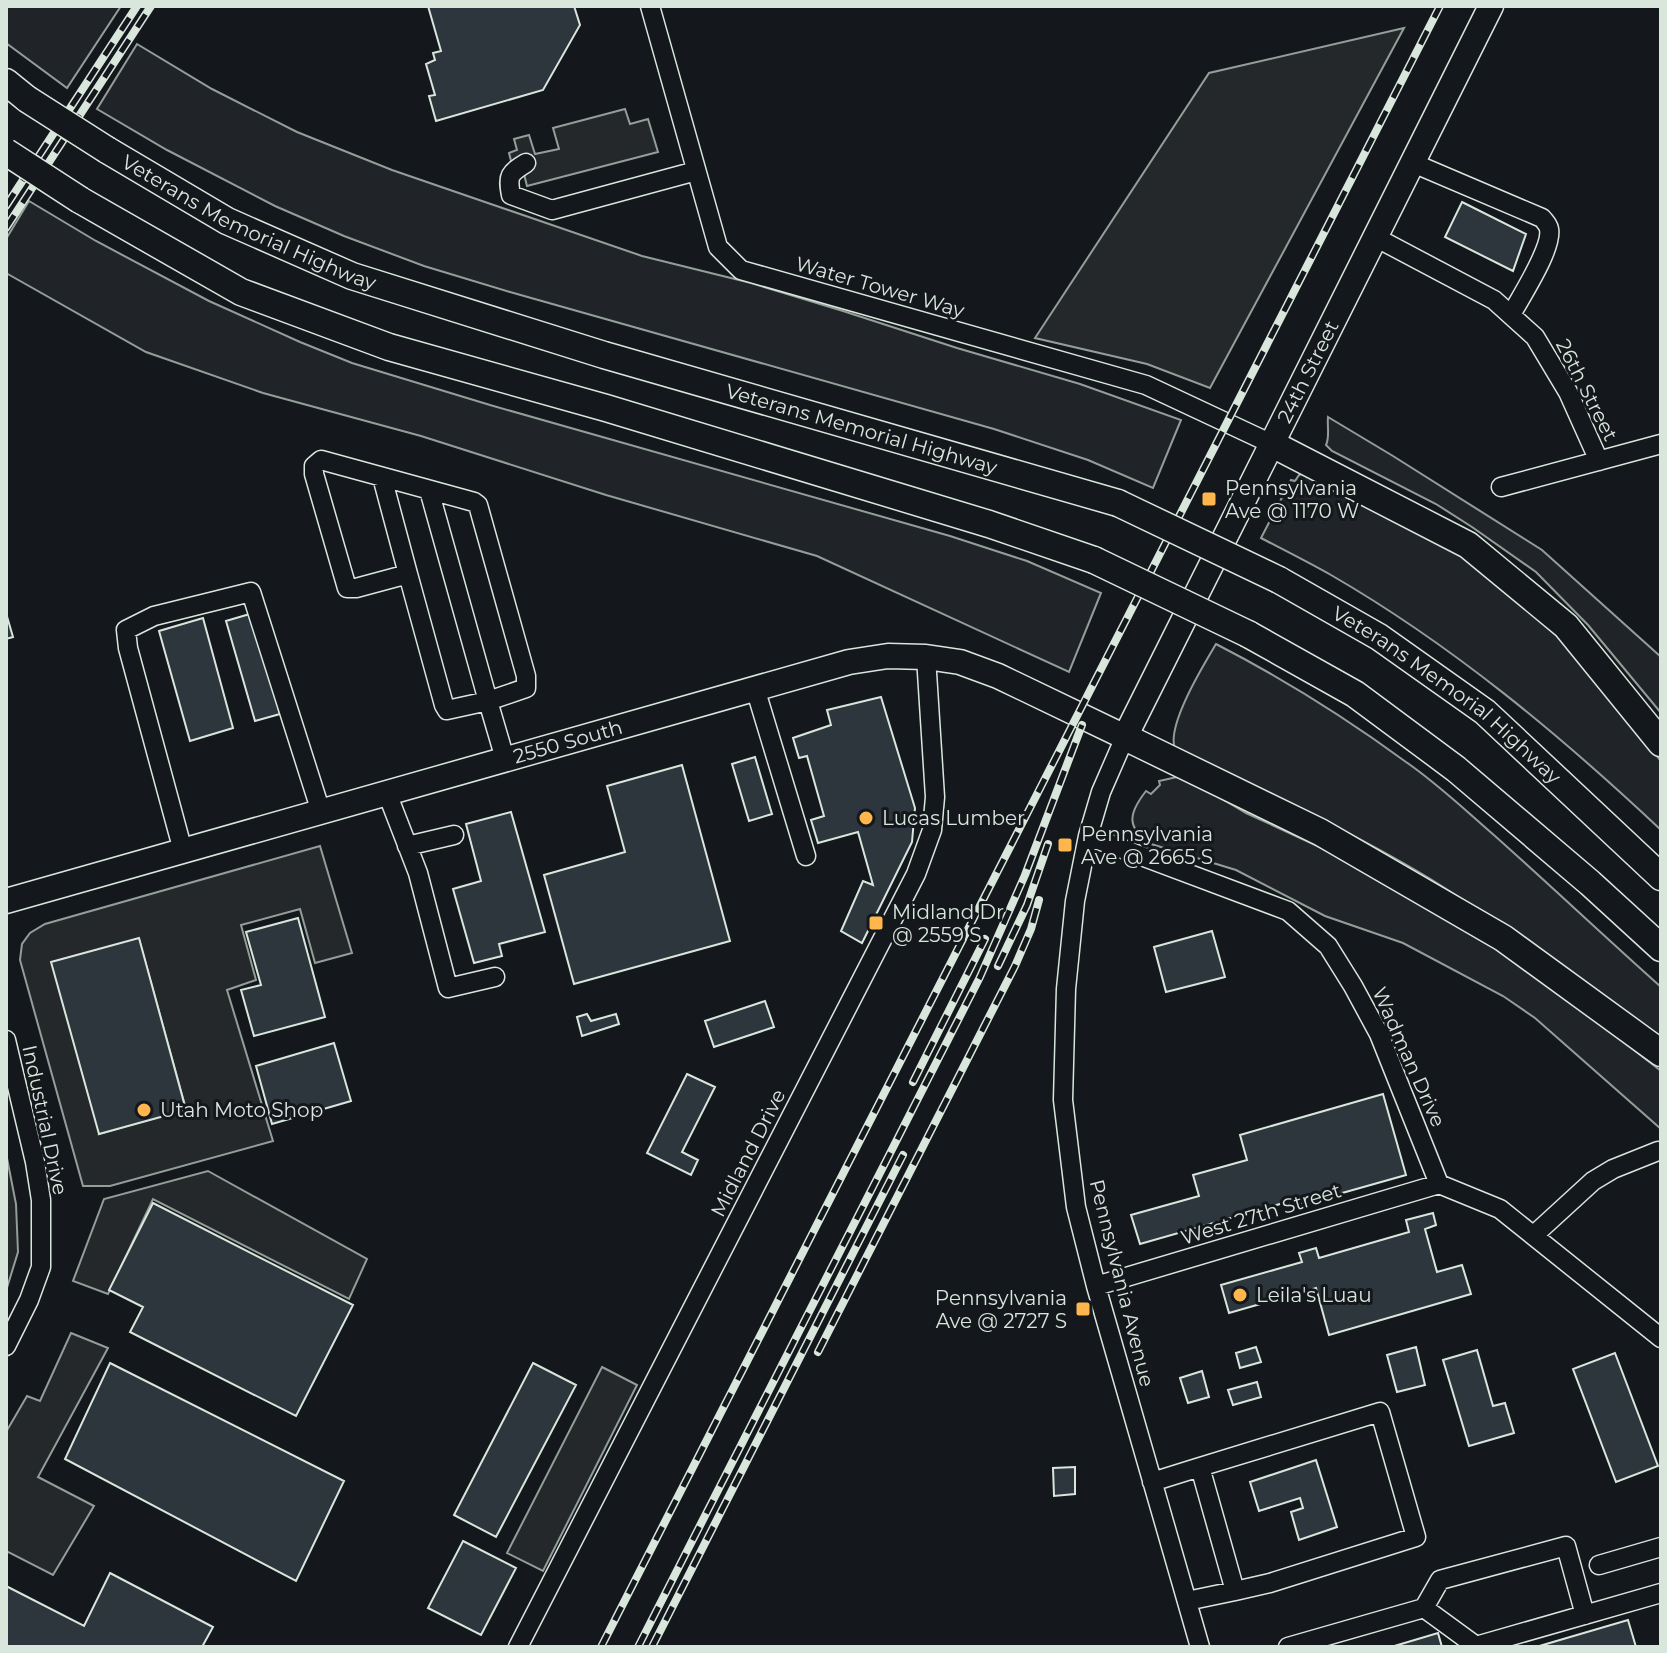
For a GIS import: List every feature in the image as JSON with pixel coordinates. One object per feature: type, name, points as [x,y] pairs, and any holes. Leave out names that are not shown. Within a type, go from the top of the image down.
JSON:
[{"type":"highway","name":"Veterans Memorial Highway","points":[[6,82],[107,150],[227,221],[352,276],[604,355],[1118,503],[1279,580],[1379,637],[1485,712],[1661,877]]},
{"type":"highway","points":[[6,152],[80,200],[241,292],[389,347],[606,408],[958,514],[1094,560],[1248,634],[1355,694],[1456,769],[1661,948]]},
{"type":"highway","points":[[1272,444],[1468,545],[1566,626],[1661,743]]},
{"type":"highway","points":[[1125,737],[1320,832],[1503,938],[1661,1053]]},
{"type":"main road","name":"24th Street","points":[[1125,737],[1491,6]]},
{"type":"main road","name":"2550 South","points":[[6,901],[755,688],[849,662],[888,656],[960,662],[998,676],[1125,737]]},
{"type":"street","name":"Water Tower Way","points":[[650,6],[718,247],[741,270],[1146,385],[1272,444]]},
{"type":"street","points":[[526,163],[512,171],[508,181],[511,195],[552,210],[696,171]]},
{"type":"street","points":[[1413,163],[1542,218],[1548,225],[1548,244],[1511,315]]},
{"type":"street","name":"26th Street","points":[[1375,237],[1494,300],[1535,337],[1568,392],[1599,461]]},
{"type":"street","name":"26th Street","points":[[1501,487],[1661,444]]},
{"type":"street","points":[[382,477],[447,710],[526,688],[478,505],[474,502],[321,460],[314,466],[314,474],[347,588],[408,574]]},
{"type":"street","points":[[429,490],[505,759]]},
{"type":"street","points":[[183,851],[128,648],[126,630],[160,615],[251,592],[321,812]]},
{"type":"street","name":"Midland Drive","points":[[518,1647],[916,874],[932,830],[935,797],[926,657]]},
{"type":"street","points":[[755,688],[806,856]]},
{"type":"street","name":"Pennsylvania Avenue","points":[[1125,737],[1101,792],[1088,836],[1075,901],[1068,974],[1063,1100],[1076,1207],[1200,1647]]},
{"type":"street","points":[[387,793],[418,873],[448,988],[495,977]]},
{"type":"street","points":[[407,846],[454,835]]},
{"type":"street","name":"Wadman Drive","points":[[1088,836],[1288,911],[1328,946],[1379,1034],[1439,1184]]},
{"type":"street","name":"Industrial Drive","points":[[6,1040],[41,1200],[41,1267],[6,1346]]},
{"type":"street","points":[[1534,1235],[1593,1181],[1613,1169],[1658,1151]]},
{"type":"street","points":[[1439,1184],[1500,1209],[1661,1338]]},
{"type":"street","name":"West 27th Street","points":[[1096,1286],[1439,1184]]},
{"type":"street","points":[[1152,1482],[1380,1412],[1416,1537],[1270,1583],[1187,1601]]},
{"type":"street","points":[[1200,1467],[1235,1591]]},
{"type":"street","points":[[1288,1647],[1424,1608],[1440,1580],[1566,1546],[1585,1615]]},
{"type":"street","points":[[1599,1565],[1661,1547]]},
{"type":"street","points":[[1424,1608],[1476,1646],[1661,1593]]},
{"type":"shaded area","points":[[6,6],[121,6],[67,88],[6,43]]},
{"type":"shaded area","points":[[1404,28],[1210,388],[1147,364],[1035,338],[1209,73]]},
{"type":"shaded area","points":[[137,44],[212,89],[297,132],[392,170],[642,256],[751,283],[1080,384],[1181,420],[1153,488],[1088,460],[994,429],[424,266],[275,206],[167,150],[97,109]]},
{"type":"shaded area","points":[[625,109],[630,124],[648,119],[658,152],[527,186],[524,174],[515,176],[509,153],[517,150],[514,139],[529,135],[535,154],[559,149],[553,128]]},
{"type":"shaded area","points":[[29,201],[96,241],[209,301],[352,363],[950,536],[1027,561],[1101,593],[1069,672],[817,556],[606,495],[421,436],[263,393],[146,352],[6,273],[6,239]]},
{"type":"shaded area","points":[[1328,417],[1542,550],[1661,657],[1661,713],[1588,625],[1536,572],[1436,504],[1332,451],[1326,445]]},
{"type":"shaded area","points":[[1305,472],[1445,542],[1536,614],[1563,642],[1661,761],[1661,830],[1544,726],[1462,661],[1376,602],[1261,538],[1291,480],[1295,481]]},
{"type":"shaded area","points":[[1216,644],[1337,714],[1418,770],[1516,855],[1661,987],[1661,1045],[1525,942],[1440,885],[1343,830],[1175,749],[1176,726],[1181,711]]},
{"type":"shaded area","points":[[1177,777],[1189,779],[1246,813],[1339,856],[1449,915],[1594,1019],[1661,1071],[1661,1129],[1535,1018],[1503,996],[1403,943],[1325,916],[1236,870],[1151,844],[1137,832],[1133,813],[1146,791],[1151,794],[1160,785],[1159,781]]},
{"type":"shaded area","points":[[320,846],[352,953],[315,963],[300,909],[241,925],[256,980],[227,990],[273,1141],[110,1186],[83,1186],[20,960],[22,944],[30,933],[45,924]],"holes":[[[139,939],[186,1109],[99,1134]]]},
{"type":"shaded area","points":[[6,1153],[16,1204],[18,1252],[6,1291]]},
{"type":"shaded area","points":[[208,1171],[367,1259],[349,1299],[153,1199],[108,1294],[73,1281],[104,1199]]},
{"type":"shaded area","points":[[71,1333],[108,1348],[38,1477],[94,1506],[53,1575],[6,1551],[6,1432],[27,1396],[40,1401]]},
{"type":"shaded area","points":[[602,1367],[637,1385],[543,1571],[507,1553]]},
{"type":"building","points":[[428,6],[574,6],[580,25],[543,90],[436,121],[429,96],[435,95],[426,64],[435,60],[433,53],[441,51]]},
{"type":"building","points":[[1462,202],[1526,234],[1513,271],[1445,237]]},
{"type":"building","points":[[6,613],[13,637],[6,639]]},
{"type":"building","points":[[253,613],[280,714],[255,721],[226,621]]},
{"type":"building","points":[[203,618],[233,728],[190,741],[159,631]]},
{"type":"building","name":"Lucas Lumber","points":[[881,697],[915,808],[912,842],[862,943],[841,931],[863,881],[873,885],[858,832],[818,843],[811,820],[824,816],[807,756],[799,758],[793,738],[831,725],[827,710]]},
{"type":"building","points":[[755,757],[772,814],[749,821],[732,764]]},
{"type":"building","points":[[682,765],[730,941],[574,984],[544,875],[625,852],[607,786]]},
{"type":"building","points":[[511,812],[545,932],[499,944],[502,956],[474,963],[453,889],[481,881],[466,824]]},
{"type":"building","points":[[298,918],[325,1017],[254,1036],[241,990],[261,985],[246,932]]},
{"type":"building","points":[[1212,931],[1225,977],[1166,992],[1154,947]]},
{"type":"building","points":[[139,938],[186,1110],[99,1134],[51,962]]},
{"type":"building","points":[[765,1001],[774,1027],[714,1047],[705,1021]]},
{"type":"building","points":[[587,1014],[591,1021],[616,1014],[619,1024],[582,1036],[577,1017]]},
{"type":"building","points":[[334,1043],[351,1101],[272,1124],[256,1066]]},
{"type":"building","points":[[687,1074],[715,1087],[682,1152],[698,1160],[691,1175],[647,1153]]},
{"type":"building","points":[[1383,1094],[1406,1175],[1296,1206],[1294,1200],[1140,1244],[1131,1215],[1199,1196],[1193,1175],[1247,1160],[1240,1135]]},
{"type":"building","points":[[153,1203],[353,1305],[296,1416],[130,1332],[143,1307],[109,1290]]},
{"type":"building","points":[[1433,1213],[1436,1225],[1425,1229],[1437,1272],[1462,1265],[1471,1294],[1329,1335],[1316,1288],[1229,1313],[1221,1285],[1302,1262],[1299,1253],[1316,1248],[1319,1258],[1409,1232],[1406,1220]]},
{"type":"building","points":[[1256,1347],[1261,1362],[1240,1368],[1236,1353]]},
{"type":"building","points":[[1416,1347],[1425,1385],[1397,1392],[1387,1355]]},
{"type":"building","points":[[1477,1350],[1493,1406],[1505,1403],[1514,1433],[1469,1446],[1443,1360]]},
{"type":"building","points":[[1615,1353],[1658,1466],[1616,1482],[1573,1369]]},
{"type":"building","points":[[110,1363],[344,1481],[296,1581],[65,1459]]},
{"type":"building","points":[[533,1363],[576,1385],[496,1537],[454,1515]]},
{"type":"building","points":[[1202,1371],[1209,1397],[1188,1403],[1180,1378]]},
{"type":"building","points":[[1257,1382],[1261,1397],[1233,1405],[1228,1390]]},
{"type":"building","points":[[1316,1460],[1337,1527],[1299,1540],[1291,1512],[1303,1508],[1300,1498],[1259,1511],[1250,1482]]},
{"type":"building","points":[[1075,1467],[1075,1494],[1054,1496],[1053,1468]]},
{"type":"building","points":[[463,1541],[516,1568],[481,1635],[428,1608]]},
{"type":"building","points":[[110,1573],[213,1627],[202,1647],[6,1646],[6,1586],[84,1626]]},
{"type":"building","points":[[1628,1620],[1636,1647],[1536,1647]]},
{"type":"building","points":[[1438,1633],[1442,1647],[1391,1647]]},
{"type":"railway","points":[[6,206],[137,6]]},
{"type":"railway","points":[[6,228],[151,6]]},
{"type":"railway","points":[[601,1647],[1440,6]]},
{"type":"railway","points":[[638,1647],[980,977],[1025,875],[1082,725]]},
{"type":"railway","points":[[998,966],[1027,905],[1048,844]]},
{"type":"railway","points":[[818,1352],[1015,966],[1039,900]]},
{"type":"railway","points":[[913,1082],[985,939]]},
{"type":"railway","points":[[652,1647],[903,1155]]},
{"type":"place","name":"Pennsylvania Ave @ 1170 W","points":[[1209,499]]},
{"type":"place","name":"Lucas Lumber","points":[[866,818]]},
{"type":"place","name":"Pennsylvania Ave @ 2665 S","points":[[1065,845]]},
{"type":"place","name":"Midland Dr @ 2559 S","points":[[876,923]]},
{"type":"place","name":"Utah Moto Shop","points":[[144,1110]]},
{"type":"place","name":"Leila's Luau","points":[[1240,1295]]},
{"type":"place","name":"Pennsylvania Ave @ 2727 S","points":[[1083,1309]]}]
